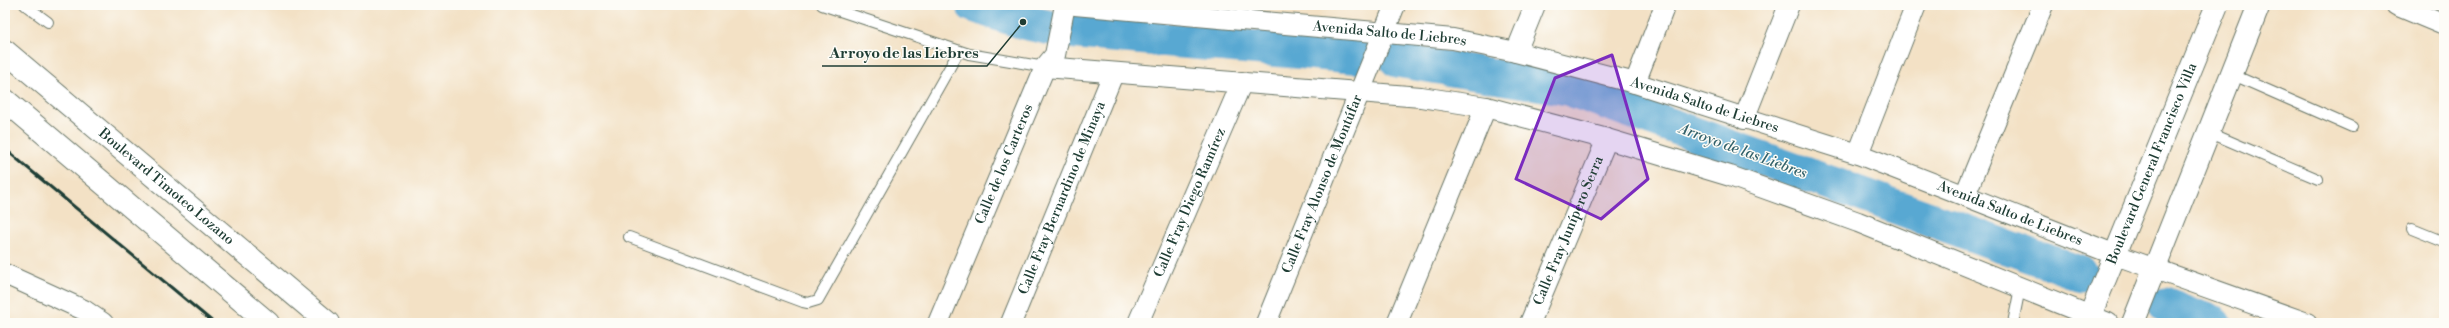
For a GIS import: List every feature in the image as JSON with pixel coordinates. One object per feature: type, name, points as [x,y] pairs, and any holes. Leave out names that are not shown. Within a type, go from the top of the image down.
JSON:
[{"type":"main road","name":"Boulevard General Francisco Villa","points":[[2095,316],[2113,262],[2217,5]]},
{"type":"main road","points":[[2134,322],[2231,74],[2260,5]]},
{"type":"main road","name":"Boulevard Timoteo Lozano","points":[[5,51],[328,323]]},
{"type":"main road","points":[[5,100],[268,323]]},
{"type":"street","name":"Calle Fray Alonso de Montúfar","points":[[1266,323],[1363,88],[1395,5]]},
{"type":"street","points":[[1516,52],[1535,5]]},
{"type":"street","points":[[1635,83],[1665,5]]},
{"type":"street","points":[[1744,119],[1789,5]]},
{"type":"street","points":[[1858,154],[1916,5]]},
{"type":"street","points":[[1965,195],[2043,5]]},
{"type":"street","points":[[2396,5],[2444,25]]},
{"type":"street","name":"Avenida Salto de Liebres","points":[[1067,9],[1145,8],[1272,14],[1381,39],[1453,39],[1516,52],[1635,83],[1744,119],[1858,154],[1965,195],[2113,262],[2307,323]]},
{"type":"street","name":"Calle de los Carteros","points":[[938,323],[1050,61],[1067,9]]},
{"type":"street","points":[[1050,61],[1113,74],[1363,88],[1486,107],[1730,176],[1858,222],[2020,288],[2095,316]]},
{"type":"street","name":"Calle Fray Bernardino de Minaya","points":[[1011,323],[1113,74]]},
{"type":"street","name":"Calle Fray Diego Ramírez","points":[[1138,323],[1242,82]]},
{"type":"street","points":[[1397,323],[1486,107]]},
{"type":"street","name":"Calle Fray Junípero Serra","points":[[1530,323],[1607,140]]},
{"type":"street","points":[[5,274],[84,310],[103,323]]},
{"type":"lane","points":[[25,5],[48,22]]},
{"type":"lane","points":[[822,5],[959,51],[1001,61],[1050,61]]},
{"type":"lane","points":[[629,237],[803,302],[808,303],[818,300],[959,51]]},
{"type":"lane","points":[[2231,74],[2352,127]]},
{"type":"lane","points":[[2208,132],[2318,179]]},
{"type":"lane","points":[[2412,229],[2444,242]]},
{"type":"lane","points":[[2013,323],[2020,288]]},
{"type":"highlighted area","points":[[1612,55],[1648,179],[1601,219],[1516,179],[1555,78]]},
{"type":"waterway","name":"Arroyo de las Liebres","points":[[973,5],[1023,22],[1052,28]]},
{"type":"waterway","name":"Arroyo de las Liebres","points":[[1067,31],[1363,57]]},
{"type":"waterway","name":"Arroyo de las Liebres","points":[[1397,60],[1567,88],[2082,274]]},
{"type":"waterway","name":"Arroyo de las Liebres","points":[[2165,305],[2214,323]]},
{"type":"railway","points":[[5,149],[214,323]]},
{"type":"place","name":"Arroyo de las Liebres","points":[[1023,22]]}]
